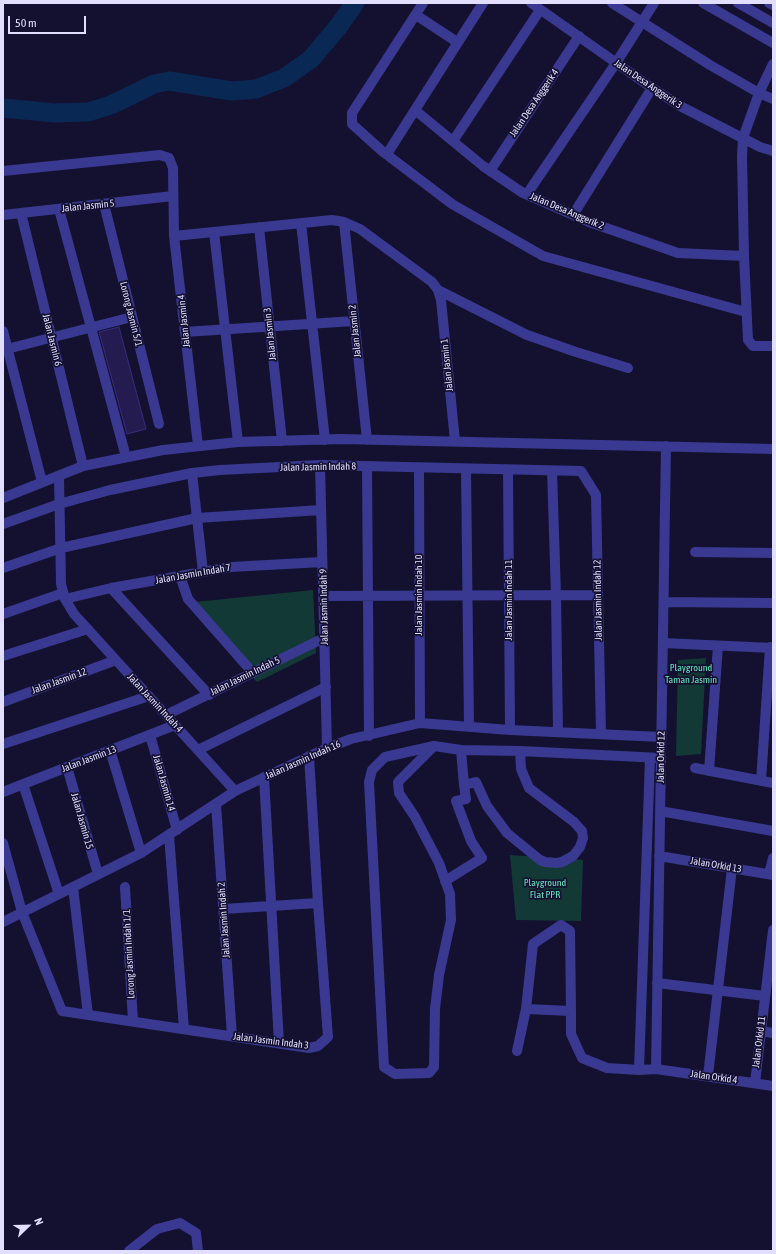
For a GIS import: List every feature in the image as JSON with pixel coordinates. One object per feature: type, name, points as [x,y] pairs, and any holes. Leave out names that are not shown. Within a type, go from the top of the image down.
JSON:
[{"type":"street","points":[[423,3],[352,113],[352,124],[387,154],[452,204],[543,256],[746,312]]},
{"type":"street","points":[[387,154],[483,3]]},
{"type":"street","name":"Jalan Desa Anggerik 3","points":[[531,3],[652,88],[682,107],[743,138],[773,151]]},
{"type":"street","points":[[612,3],[710,65],[759,93],[773,99]]},
{"type":"street","points":[[527,194],[616,63],[654,3]]},
{"type":"street","points":[[703,3],[773,43]]},
{"type":"street","points":[[738,3],[773,23]]},
{"type":"street","points":[[769,3],[773,5]]},
{"type":"street","points":[[452,141],[540,10]]},
{"type":"street","points":[[416,15],[457,42]]},
{"type":"street","name":"Jalan Desa Anggerik 4","points":[[490,170],[579,36]]},
{"type":"street","points":[[773,64],[759,93],[743,138],[742,156],[744,256],[748,340],[753,346],[773,346]]},
{"type":"street","points":[[573,215],[652,88]]},
{"type":"street","name":"Jalan Desa Anggerik 2","points":[[415,110],[490,170],[527,194],[573,215],[678,253],[744,256]]},
{"type":"street","name":"Jalan Jasmin 4","points":[[3,171],[160,155],[168,158],[173,168],[174,236],[198,446]]},
{"type":"street","name":"Jalan Jasmin 5","points":[[3,215],[173,196]]},
{"type":"street","name":"Lorong Jasmin 5/1","points":[[104,204],[159,424]]},
{"type":"street","points":[[59,209],[126,457]]},
{"type":"street","name":"Jalan Jasmin 6","points":[[21,213],[83,466]]},
{"type":"street","points":[[174,236],[332,220],[344,222],[360,229],[432,282],[438,290],[528,334],[576,352],[628,368]]},
{"type":"street","name":"Jalan Jasmin 2","points":[[344,222],[367,440]]},
{"type":"street","points":[[302,223],[325,440]]},
{"type":"street","name":"Jalan Jasmin 3","points":[[259,227],[282,441]]},
{"type":"street","points":[[214,232],[238,442]]},
{"type":"street","name":"Jalan Jasmin 1","points":[[438,290],[441,300],[455,441]]},
{"type":"street","points":[[5,349],[132,317]]},
{"type":"street","points":[[185,332],[354,321]]},
{"type":"street","points":[[3,331],[5,349],[42,482]]},
{"type":"street","points":[[3,498],[83,466],[163,450],[238,442],[325,440],[455,441],[773,449]]},
{"type":"street","name":"Jalan Orkid 12","points":[[656,1069],[666,446]]},
{"type":"street","name":"Jalan Jasmin Indah 8","points":[[3,524],[59,504],[110,490],[192,473],[220,470],[320,466],[581,471]]},
{"type":"street","name":"Jalan Jasmin Indah 9","points":[[320,466],[327,748]]},
{"type":"street","points":[[367,467],[369,736]]},
{"type":"street","name":"Jalan Jasmin Indah 10","points":[[419,468],[420,723]]},
{"type":"street","points":[[466,469],[469,727]]},
{"type":"street","name":"Jalan Jasmin Indah 11","points":[[508,470],[510,730]]},
{"type":"street","points":[[552,471],[558,732]]},
{"type":"street","name":"Jalan Jasmin Indah 12","points":[[581,471],[596,495],[601,734]]},
{"type":"street","points":[[192,473],[203,572]]},
{"type":"street","points":[[59,476],[62,584],[64,596]]},
{"type":"street","points":[[3,568],[61,548],[197,518],[321,510]]},
{"type":"street","points":[[695,552],[773,553]]},
{"type":"street","name":"Jalan Jasmin Indah 7","points":[[3,614],[64,596],[231,567],[322,562]]},
{"type":"street","points":[[180,576],[188,599],[253,673]]},
{"type":"street","points":[[111,588],[209,694]]},
{"type":"street","points":[[323,596],[598,595]]},
{"type":"street","name":"Jalan Jasmin Indah 4","points":[[64,596],[74,614],[88,630],[236,791]]},
{"type":"street","points":[[664,602],[773,603]]},
{"type":"street","points":[[3,656],[88,630]]},
{"type":"street","name":"Jalan Jasmin Indah 5","points":[[166,715],[324,638]]},
{"type":"street","points":[[663,643],[771,648],[761,781]]},
{"type":"street","points":[[708,771],[718,646]]},
{"type":"street","name":"Jalan Jasmin 12","points":[[3,702],[116,660]]},
{"type":"street","points":[[198,750],[326,687]]},
{"type":"street","points":[[3,744],[149,696]]},
{"type":"street","name":"Jalan Jasmin Indah 16","points":[[3,922],[141,853],[236,791],[327,748],[351,740],[420,723],[510,730],[661,737]]},
{"type":"street","name":"Jalan Jasmin 13","points":[[3,792],[175,725]]},
{"type":"street","name":"Jalan Jasmin 14","points":[[150,735],[173,833],[184,1029]]},
{"type":"street","points":[[434,746],[398,782],[399,794],[416,817],[439,863],[450,894],[451,920],[439,975],[434,1009],[434,1067],[428,1073],[395,1074],[384,1068],[369,782],[372,770],[385,757],[434,746],[461,750],[520,751],[661,758]]},
{"type":"street","points":[[110,750],[141,853]]},
{"type":"street","points":[[445,881],[482,858],[471,841],[456,801],[466,798],[461,750]]},
{"type":"street","points":[[464,784],[476,782],[487,806],[507,834],[540,860],[557,863],[573,856],[580,847],[583,838],[582,831],[574,822],[528,788],[520,769],[520,751]]},
{"type":"street","name":"Jalan Jasmin Indah 3","points":[[22,912],[62,1011],[309,1048],[318,1046],[328,1037],[318,903],[310,756]]},
{"type":"street","points":[[639,1070],[650,758]]},
{"type":"street","name":"Jalan Jasmin 15","points":[[67,767],[98,874]]},
{"type":"street","points":[[695,768],[773,783]]},
{"type":"street","points":[[264,777],[279,1043]]},
{"type":"street","points":[[23,784],[59,894]]},
{"type":"street","name":"Jalan Jasmin Indah 2","points":[[216,804],[232,1036]]},
{"type":"street","points":[[660,811],[773,831]]},
{"type":"street","points":[[3,843],[22,912]]},
{"type":"street","name":"Jalan Orkid 13","points":[[659,856],[771,875]]},
{"type":"street","points":[[771,875],[773,858]]},
{"type":"street","points":[[708,1076],[732,868]]},
{"type":"street","points":[[646,874],[659,875]]},
{"type":"street","points":[[73,887],[88,1015]]},
{"type":"street","name":"Lorong Jasmin Indah 1/1","points":[[125,887],[133,1021]]},
{"type":"street","points":[[645,888],[658,889]]},
{"type":"street","points":[[223,909],[318,903]]},
{"type":"street","name":"Jalan Orkid 4","points":[[526,1009],[533,944],[561,925],[570,931],[571,1034],[582,1058],[607,1068],[639,1070],[656,1069],[773,1086]]},
{"type":"street","name":"Jalan Orkid 11","points":[[755,1083],[765,996],[770,985],[773,930]]},
{"type":"street","points":[[657,983],[765,996]]},
{"type":"street","points":[[517,1051],[526,1009],[571,1011]]},
{"type":"street","points":[[761,1031],[773,1033]]},
{"type":"street","points":[[129,1251],[157,1229],[180,1223],[196,1233],[198,1251]]},
{"type":"green space","points":[[313,590],[316,653],[257,682],[185,603]]},
{"type":"green space","name":"Playground Taman Jasmin","points":[[706,658],[701,754],[676,756],[678,660]]},
{"type":"green space","name":"Playground Flat PPR","points":[[510,855],[583,860],[581,921],[516,920]]},
{"type":"building","points":[[119,327],[146,429],[127,434],[99,332]]},
{"type":"waterway","points":[[3,108],[55,113],[88,112],[111,105],[154,84],[169,81],[232,91],[256,89],[284,78],[311,59],[338,27],[355,3]]}]
